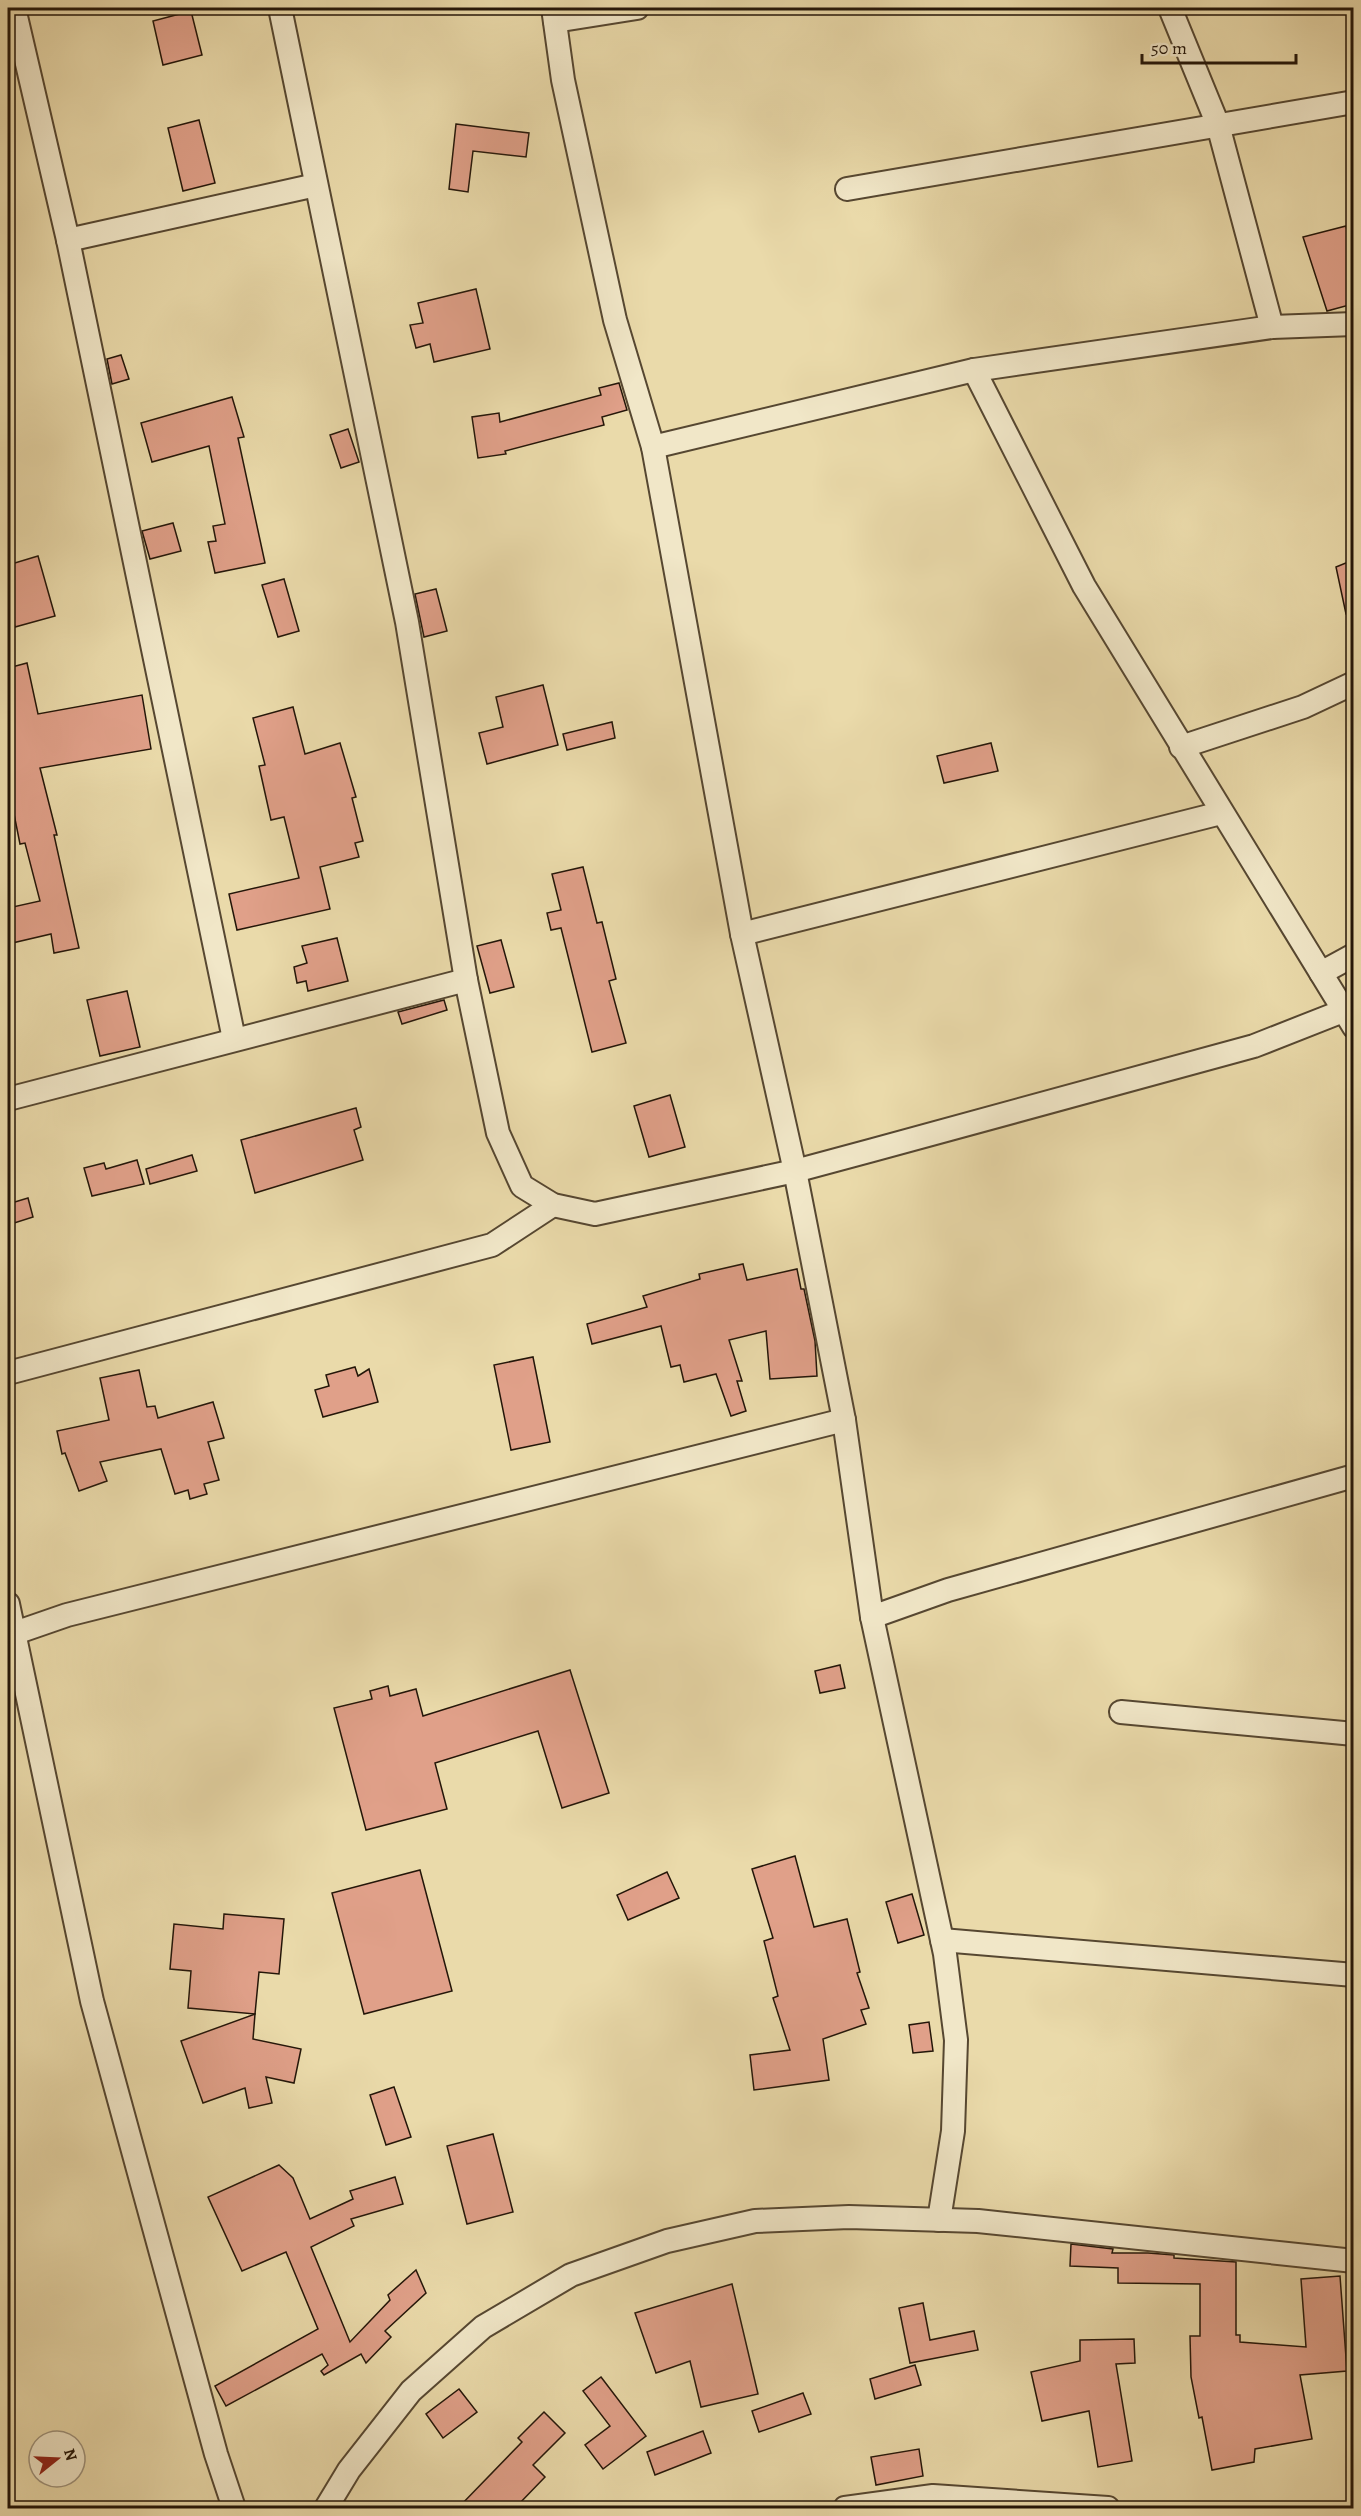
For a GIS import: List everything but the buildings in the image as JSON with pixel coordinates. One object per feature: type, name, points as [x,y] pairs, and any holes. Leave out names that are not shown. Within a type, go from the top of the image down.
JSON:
[{"type":"street","points":[[14,8],[68,240],[234,1039]]},
{"type":"street","points":[[280,8],[407,622],[465,980],[498,1133],[522,1186],[553,1205],[595,1214],[795,1171],[1348,1019],[1084,586],[974,370]]},
{"type":"street","points":[[637,8],[554,14],[563,80],[615,320],[653,447],[742,934],[795,1171],[844,1420],[872,1617],[942,1940],[956,2040],[953,2131],[939,2220]]},
{"type":"street","points":[[1170,8],[1218,125],[1272,327]]},
{"type":"street","points":[[846,189],[1353,102]]},
{"type":"street","points":[[68,240],[316,185]]},
{"type":"street","points":[[653,447],[974,370],[1272,327],[1353,324]]},
{"type":"street","points":[[1181,747],[1303,707],[1353,683]]},
{"type":"street","points":[[742,934],[1221,813]]},
{"type":"street","points":[[1321,973],[1353,956]]},
{"type":"street","points":[[8,1100],[465,980]]},
{"type":"street","points":[[8,1373],[492,1245],[553,1205]]},
{"type":"street","points":[[15,1633],[67,1615],[844,1420]]},
{"type":"street","points":[[872,1617],[948,1590],[1353,1476]]},
{"type":"street","points":[[8,1604],[92,2001],[216,2454],[234,2508]]},
{"type":"street","points":[[1121,1712],[1353,1734]]},
{"type":"street","points":[[942,1940],[1353,1975]]},
{"type":"street","points":[[326,2508],[349,2470],[411,2391],[483,2327],[571,2275],[666,2241],[755,2221],[849,2217],[978,2221],[1353,2261]]},
{"type":"street","points":[[845,2508],[933,2496],[1108,2508]]}]
